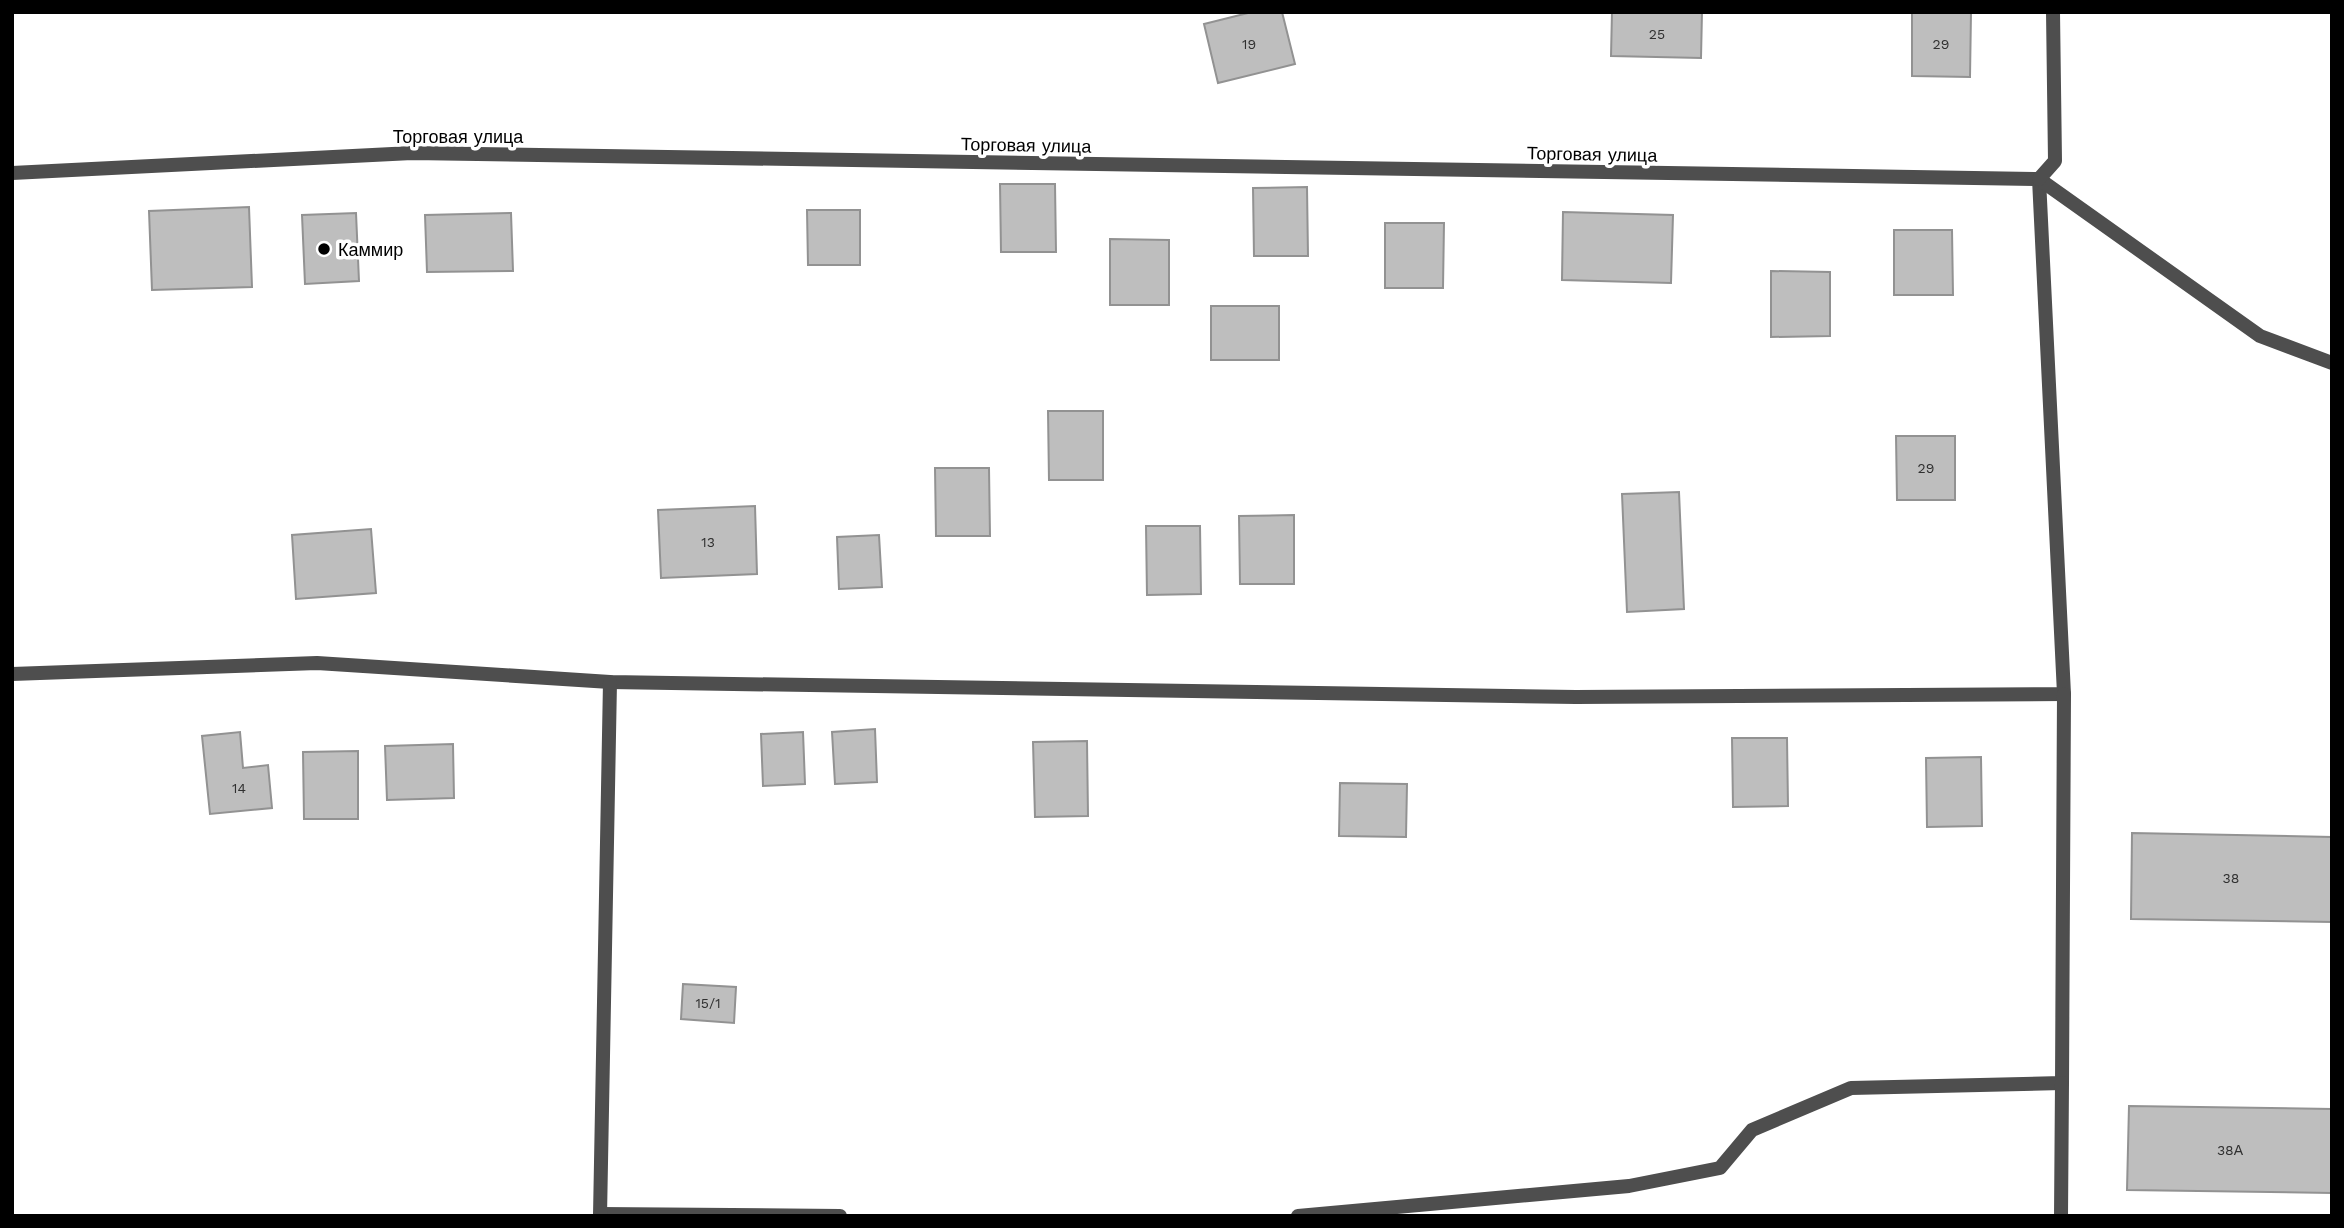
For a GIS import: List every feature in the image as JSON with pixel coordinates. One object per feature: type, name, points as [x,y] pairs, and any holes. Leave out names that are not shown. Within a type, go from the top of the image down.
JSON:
[{"type":"street","points":[[2053,12],[2054,161],[2039,180],[2064,694],[2061,1216]]},
{"type":"street","name":"Торговая улица","points":[[12,173],[412,153],[2039,180]]},
{"type":"street","points":[[2039,180],[2260,336],[2332,363]]},
{"type":"street","points":[[12,674],[317,663],[610,682],[1576,697],[2064,694]]},
{"type":"street","points":[[610,682],[600,1215],[840,1216]]},
{"type":"street","points":[[1298,1216],[1629,1186],[1720,1168],[1752,1130],[1851,1088],[2062,1083]]},
{"type":"building","points":[[1252,12],[1282,12],[1295,64],[1218,83],[1204,24]]},
{"type":"building","points":[[1612,12],[1702,12],[1701,58],[1611,56]]},
{"type":"building","points":[[1912,12],[1971,12],[1970,77],[1912,76]]},
{"type":"building","points":[[1000,184],[1055,184],[1056,252],[1001,252]]},
{"type":"building","points":[[1307,187],[1308,256],[1254,256],[1253,188]]},
{"type":"building","points":[[249,207],[252,287],[152,290],[149,211]]},
{"type":"building","points":[[807,210],[860,210],[860,265],[808,265]]},
{"type":"building","points":[[1563,212],[1673,215],[1671,283],[1562,280]]},
{"type":"building","points":[[356,213],[359,281],[305,284],[302,215]]},
{"type":"building","points":[[511,213],[513,271],[427,272],[425,215]]},
{"type":"building","points":[[1385,223],[1444,223],[1443,288],[1385,288]]},
{"type":"building","points":[[1894,230],[1952,230],[1953,295],[1894,295]]},
{"type":"building","points":[[1110,239],[1169,240],[1169,305],[1110,305]]},
{"type":"building","points":[[1771,271],[1830,272],[1830,336],[1771,337]]},
{"type":"building","points":[[1211,306],[1279,306],[1279,360],[1211,360]]},
{"type":"building","points":[[1048,411],[1103,411],[1103,480],[1049,480]]},
{"type":"building","points":[[1896,436],[1955,436],[1955,500],[1897,500]]},
{"type":"building","points":[[935,468],[989,468],[990,536],[936,536]]},
{"type":"building","points":[[1679,492],[1684,609],[1627,612],[1622,494]]},
{"type":"building","points":[[755,506],[757,574],[661,578],[658,510]]},
{"type":"building","points":[[1294,515],[1294,584],[1240,584],[1239,516]]},
{"type":"building","points":[[1146,526],[1200,526],[1201,594],[1147,595]]},
{"type":"building","points":[[371,529],[376,593],[296,599],[292,535]]},
{"type":"building","points":[[879,535],[882,587],[839,589],[837,537]]},
{"type":"building","points":[[875,729],[877,782],[835,784],[832,732]]},
{"type":"building","points":[[240,732],[243,768],[268,765],[272,808],[210,814],[202,736]]},
{"type":"building","points":[[803,732],[805,784],[763,786],[761,734]]},
{"type":"building","points":[[1732,738],[1787,738],[1788,806],[1733,807]]},
{"type":"building","points":[[1087,741],[1088,816],[1035,817],[1033,742]]},
{"type":"building","points":[[453,744],[454,798],[387,800],[385,746]]},
{"type":"building","points":[[358,751],[358,819],[304,819],[303,752]]},
{"type":"building","points":[[1981,757],[1982,826],[1927,827],[1926,758]]},
{"type":"building","points":[[1340,783],[1407,784],[1406,837],[1339,836]]},
{"type":"building","points":[[2132,833],[2332,837],[2332,922],[2131,919]]},
{"type":"building","points":[[683,984],[736,987],[734,1023],[681,1019]]},
{"type":"building","points":[[2129,1106],[2332,1109],[2332,1193],[2127,1190]]},
{"type":"place","name":"Каммир","points":[[324,249]]}]
